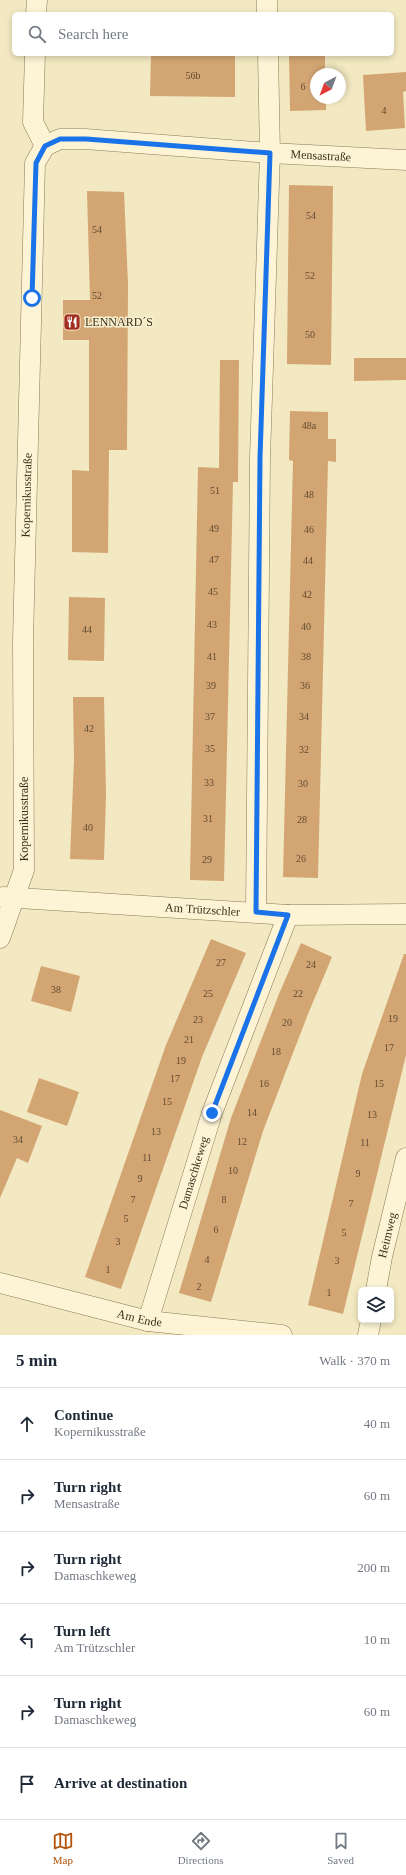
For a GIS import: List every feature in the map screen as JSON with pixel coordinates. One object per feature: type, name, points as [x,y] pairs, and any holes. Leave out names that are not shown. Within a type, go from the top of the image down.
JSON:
[{"type":"street","points":[[36,12],[37,0]]},
{"type":"street","points":[[267,0],[267,12]]},
{"type":"street","points":[[35,56],[33,122],[45,146]]},
{"type":"street","points":[[256,912],[260,458],[270,153],[268,56]]},
{"type":"street","name":"Mensastraße","points":[[45,146],[60,139],[86,139],[270,153],[406,160]]},
{"type":"street","name":"Kopernikusstraße","points":[[0,938],[7,898],[24,870],[23,642],[36,163],[45,146]]},
{"type":"street","name":"Am Trützschler","points":[[7,898],[288,915],[406,914]]},
{"type":"street","name":"Damaschkeweg","points":[[148,1321],[212,1113],[288,915]]},
{"type":"street","name":"Heimweg","points":[[377,1287],[382,1257],[406,1158]]},
{"type":"street","name":"Am Ende","points":[[0,1283],[148,1321],[282,1335]]},
{"type":"street","points":[[368,1335],[370,1323]]},
{"type":"building","points":[[151,56],[235,56],[235,97],[150,96]]},
{"type":"building","points":[[289,56],[325,56],[325,68],[310,68],[310,104],[326,104],[326,110],[290,111]]},
{"type":"building","points":[[406,72],[406,91],[403,92],[405,128],[366,131],[363,75]]},
{"type":"building","points":[[289,185],[333,186],[331,365],[287,364]]},
{"type":"building","points":[[87,191],[124,192],[128,284],[127,450],[109,450],[108,553],[72,552],[72,470],[89,471],[89,340],[63,340],[63,300],[90,300]]},
{"type":"building","points":[[354,358],[406,358],[406,380],[354,381]]},
{"type":"building","points":[[220,360],[239,360],[238,482],[233,482],[224,881],[190,880],[198,467],[219,468]]},
{"type":"building","points":[[290,411],[328,412],[328,439],[336,439],[336,462],[328,461],[318,878],[283,877],[293,461],[289,460]]},
{"type":"building","points":[[69,597],[105,598],[104,661],[68,660]]},
{"type":"building","points":[[73,697],[104,697],[106,795],[104,860],[70,859],[74,760]]},
{"type":"building","points":[[211,939],[246,953],[202,1057],[121,1289],[85,1277],[166,1045]]},
{"type":"building","points":[[301,943],[332,957],[308,1014],[263,1131],[211,1302],[179,1293],[231,1118],[279,994]]},
{"type":"building","points":[[404,954],[406,954],[406,1055],[343,1314],[308,1305],[362,1074]]},
{"type":"building","points":[[41,966],[80,976],[71,1012],[31,1001]]},
{"type":"building","points":[[39,1078],[79,1092],[67,1126],[27,1112]]},
{"type":"building","points":[[0,1110],[42,1126],[28,1163],[17,1158],[0,1198]]},
{"type":"place","name":"LENNARD´S","points":[[72,322]]},
{"type":"route","points":[[32,298],[36,163],[45,146],[60,139],[86,139],[270,153],[260,458],[256,912],[288,915],[212,1113]]}]
